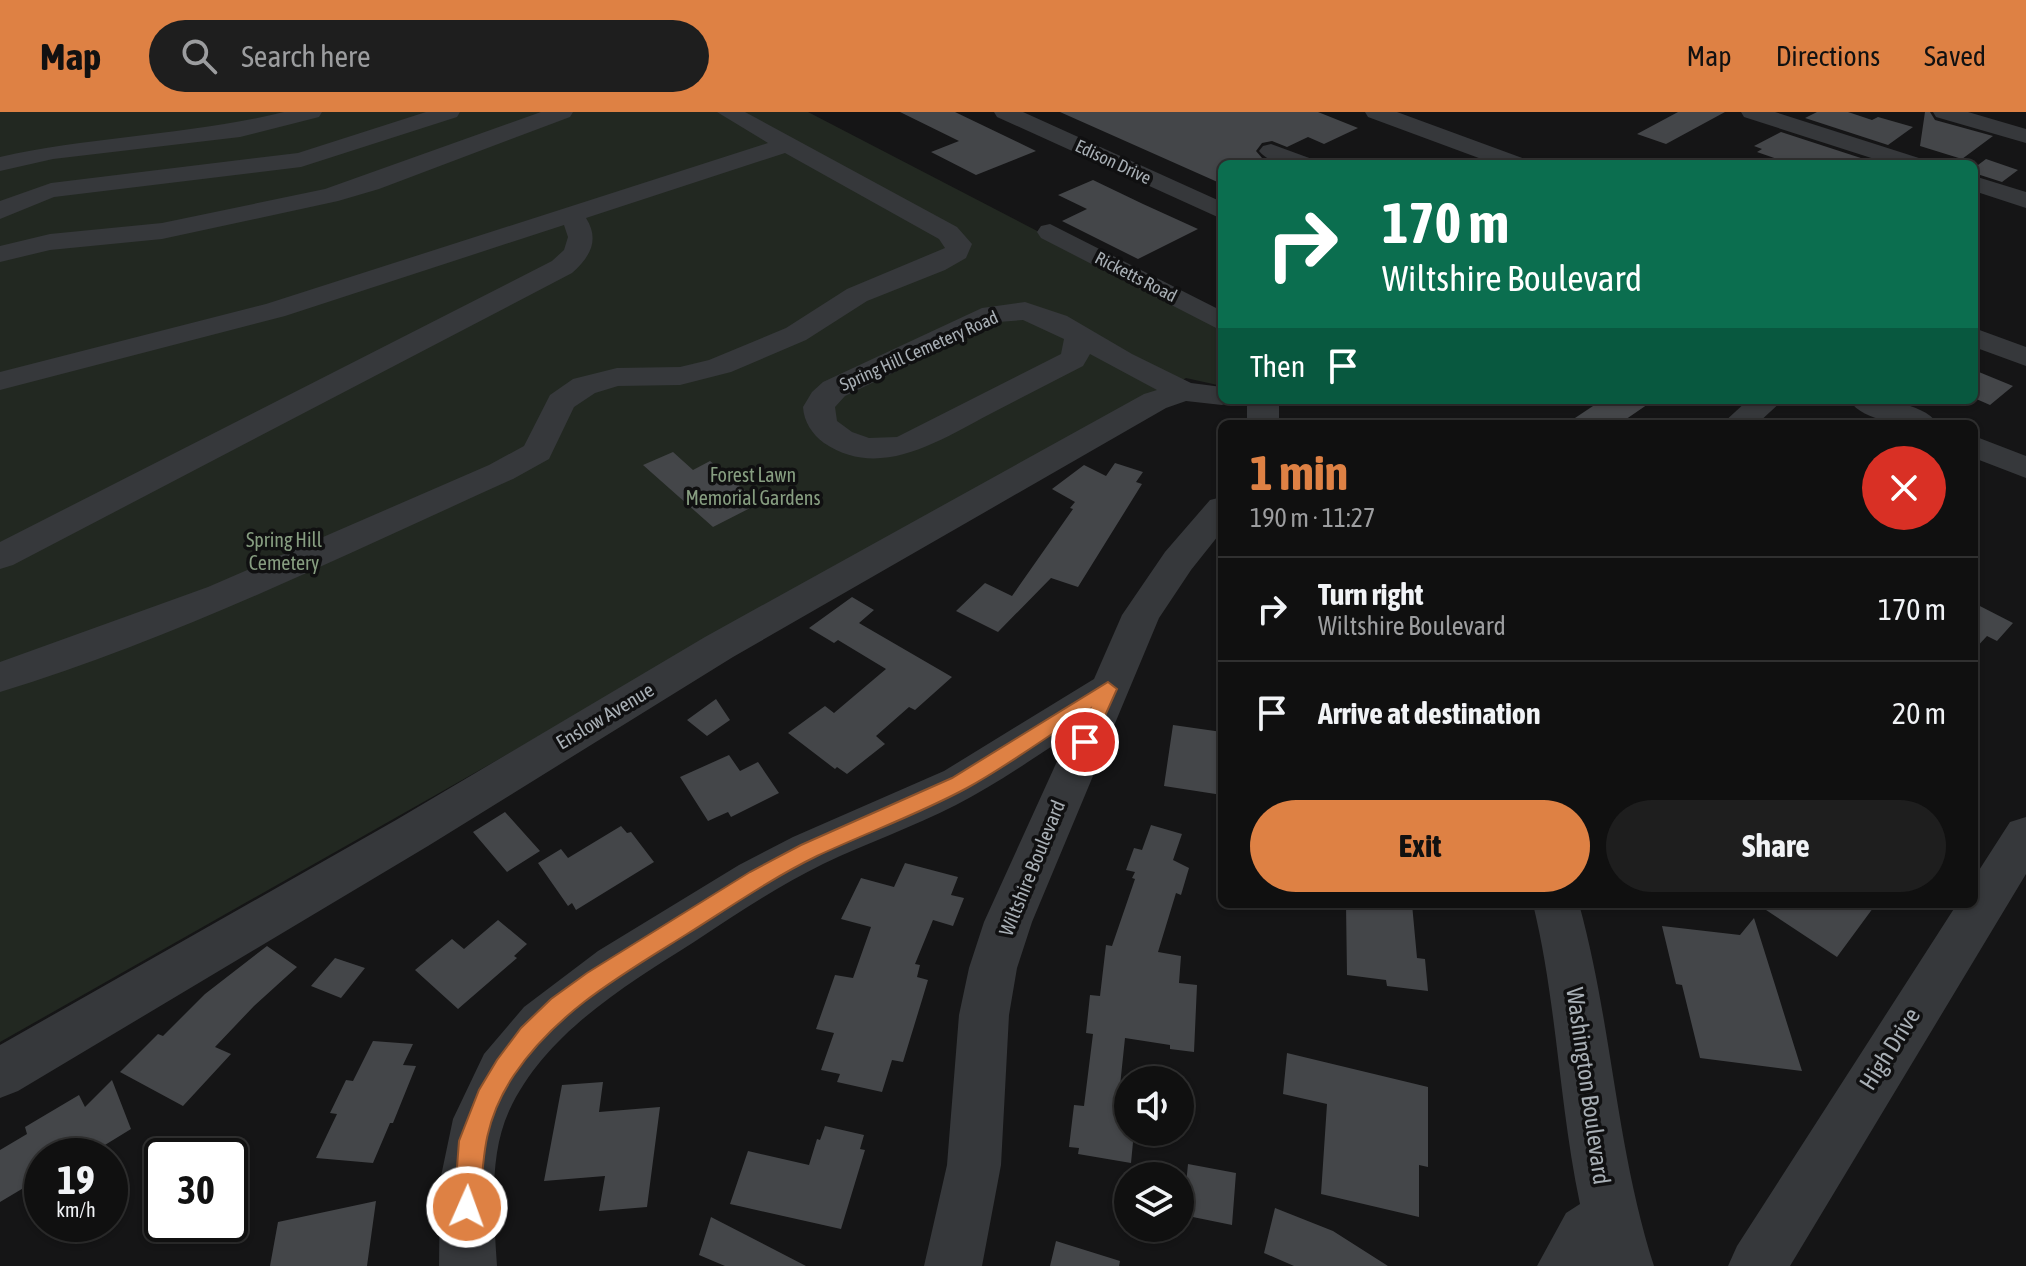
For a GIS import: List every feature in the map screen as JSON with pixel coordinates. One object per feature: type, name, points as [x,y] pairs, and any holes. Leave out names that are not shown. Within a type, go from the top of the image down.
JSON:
[{"type":"street","points":[[193,112],[205,116],[219,133]]},
{"type":"street","points":[[0,164],[53,152],[255,127],[311,112]]},
{"type":"street","points":[[0,211],[22,199],[51,190],[230,171],[301,160],[449,112]]},
{"type":"street","points":[[8,246],[162,231],[329,196],[370,184],[562,112]]},
{"type":"street","points":[[0,677],[49,662],[221,596],[501,472],[537,452],[561,402],[584,386],[617,377],[680,376],[720,366],[796,334],[857,295],[946,260],[957,252],[959,244],[948,233],[728,112]]},
{"type":"street","name":"Edison Drive","points":[[1005,112],[1218,209]]},
{"type":"street","points":[[1376,112],[1506,160]]},
{"type":"street","points":[[1752,112],[1902,160]]},
{"type":"street","points":[[1944,112],[2026,136]]},
{"type":"street","points":[[0,381],[122,347],[275,310],[787,145]]},
{"type":"street","points":[[1271,151],[1294,160]]},
{"type":"street","points":[[1978,184],[2016,197],[2026,175]]},
{"type":"street","points":[[0,557],[562,267],[581,245],[580,228],[571,215]]},
{"type":"street","name":"Ricketts Road","points":[[1050,232],[1218,320]]},
{"type":"street","name":"Spring Hill Cemetery Road","points":[[1075,347],[921,439],[895,447],[879,449],[853,445],[824,425],[818,414],[820,402],[834,389],[992,314],[1013,311],[1037,313],[1075,347],[1121,360],[1203,394]]},
{"type":"street","points":[[1978,339],[2026,357]]},
{"type":"street","name":"Enslow Avenue","points":[[0,1073],[450,811],[707,654],[1155,401],[1203,394]]},
{"type":"street","points":[[1743,420],[1762,404]]},
{"type":"street","points":[[1874,404],[1912,420]]},
{"type":"street","points":[[1978,448],[2026,468]]},
{"type":"street","name":"Wiltshire Boulevard","points":[[953,1266],[974,1165],[984,1015],[993,968],[1008,922],[1141,615],[1178,561],[1218,513]]},
{"type":"street","points":[[468,1266],[467,1178],[471,1141],[487,1098],[505,1068],[559,1006],[757,878],[808,851],[959,783],[1108,689]]},
{"type":"street","name":"High Drive","points":[[1757,1266],[2026,835]]},
{"type":"street","name":"Washington Boulevard","points":[[1557,908],[1571,970],[1596,1159],[1617,1242]]},
{"type":"street","points":[[1566,1266],[1586,1233],[1617,1242]]},
{"type":"green space","name":"Spring Hill Cemetery","points":[[0,112],[808,112],[1218,325],[1218,385],[1186,378],[732,627],[0,1042]]},
{"type":"building","points":[[900,112],[955,112],[1036,151],[976,175],[931,152],[959,141]]},
{"type":"building","points":[[1060,112],[1318,112],[1358,128],[1324,144],[1308,137],[1287,147],[1272,141],[1262,143],[1256,151],[1262,158],[1257,160],[1218,160],[1218,182]]},
{"type":"building","points":[[1678,112],[1725,112],[1666,144],[1637,134]]},
{"type":"building","points":[[1817,112],[1848,112],[1913,127],[1888,145],[1805,118]]},
{"type":"building","points":[[1925,112],[1930,112],[1935,120],[1993,136],[1962,159],[1920,146]]},
{"type":"building","points":[[1781,132],[1867,160],[1780,160],[1757,152],[1762,149],[1754,146]]},
{"type":"building","points":[[1986,159],[2018,170],[2002,182],[1978,174],[1978,165]]},
{"type":"building","points":[[1093,180],[1198,229],[1138,259],[1062,221],[1087,209],[1058,195]]},
{"type":"building","points":[[1978,372],[2013,386],[1990,405],[1978,400]]},
{"type":"building","points":[[1596,404],[1648,404],[1625,420],[1572,420]]},
{"type":"building","points":[[673,452],[693,470],[710,461],[760,503],[713,527],[643,465]]},
{"type":"building","points":[[1115,463],[1143,472],[1136,482],[1142,484],[1078,587],[1051,578],[998,632],[956,611],[985,583],[1012,596],[1073,509],[1070,508],[1075,502],[1052,489],[1084,465],[1106,476]]},
{"type":"building","points":[[852,597],[874,610],[859,623],[952,677],[915,710],[909,707],[876,736],[885,744],[847,774],[837,767],[835,769],[788,733],[825,706],[834,713],[886,669],[838,640],[834,643],[809,628]]},
{"type":"building","points":[[1978,605],[2013,623],[1997,641],[1987,636],[1978,646]]},
{"type":"building","points":[[716,699],[730,720],[707,736],[687,720]]},
{"type":"building","points":[[1173,725],[1218,731],[1218,794],[1164,786]]},
{"type":"building","points":[[729,755],[740,771],[758,762],[779,793],[731,817],[728,812],[708,821],[680,777]]},
{"type":"building","points":[[505,812],[540,851],[507,872],[473,832]]},
{"type":"building","points":[[1151,825],[1182,834],[1173,860],[1189,868],[1181,895],[1176,893],[1158,952],[1181,956],[1179,983],[1197,985],[1194,1052],[1125,1038],[1122,1066],[1114,1066],[1114,1146],[1133,1146],[1131,1162],[1125,1162],[1078,1154],[1079,1148],[1069,1147],[1074,1105],[1084,1106],[1093,1034],[1086,1033],[1090,995],[1100,996],[1106,945],[1112,946],[1135,879],[1132,878],[1135,872],[1126,870],[1134,848],[1142,850]]},
{"type":"building","points":[[621,826],[627,833],[631,832],[654,862],[576,910],[572,903],[568,906],[538,863],[561,849],[568,858]]},
{"type":"building","points":[[905,863],[958,877],[951,895],[964,898],[953,926],[933,920],[915,964],[920,965],[917,977],[928,980],[903,1062],[892,1060],[882,1092],[837,1082],[840,1074],[821,1070],[834,1033],[816,1029],[835,975],[853,978],[871,927],[841,919],[861,878],[894,887]]},
{"type":"building","points":[[1346,908],[1412,908],[1417,958],[1425,959],[1428,991],[1387,986],[1386,980],[1347,975]]},
{"type":"building","points":[[1763,908],[1873,908],[1837,957]]},
{"type":"building","points":[[1754,918],[1802,1071],[1700,1058],[1682,985],[1676,984],[1662,926],[1740,935]]},
{"type":"building","points":[[498,920],[527,944],[514,956],[517,958],[458,1009],[415,970],[452,939],[464,949]]},
{"type":"building","points":[[267,946],[297,967],[215,1047],[231,1054],[183,1106],[120,1072],[158,1034],[163,1036],[205,994]]},
{"type":"building","points":[[335,958],[365,968],[341,998],[311,986]]},
{"type":"building","points":[[373,1041],[413,1044],[403,1065],[416,1066],[393,1123],[390,1123],[373,1163],[316,1158],[337,1114],[330,1113],[346,1080],[353,1081]]},
{"type":"building","points":[[1287,1053],[1428,1087],[1428,1167],[1419,1165],[1419,1217],[1321,1194],[1327,1104],[1283,1094]]},
{"type":"building","points":[[112,1080],[131,1129],[116,1138],[24,1138],[24,1188],[0,1202],[0,1150],[27,1134],[25,1127],[79,1095],[85,1107]]},
{"type":"building","points":[[603,1082],[599,1112],[660,1107],[647,1207],[599,1211],[605,1176],[544,1181],[562,1085]]},
{"type":"building","points":[[825,1126],[864,1135],[860,1149],[865,1150],[841,1229],[730,1204],[748,1151],[809,1165],[817,1139],[820,1140]]},
{"type":"building","points":[[1194,1165],[1236,1173],[1232,1225],[1194,1217]]},
{"type":"building","points":[[376,1201],[367,1266],[270,1266],[278,1222]]},
{"type":"building","points":[[1275,1208],[1333,1231],[1388,1266],[1294,1266],[1264,1253]]},
{"type":"building","points":[[711,1217],[806,1266],[725,1266],[699,1255]]},
{"type":"building","points":[[1056,1241],[1120,1261],[1119,1266],[1050,1266]]},
{"type":"route","points":[[467,1207],[471,1141],[487,1098],[530,1036],[559,1006],[757,878],[808,851],[959,783],[1108,689],[1085,742]]},
{"type":"park label","name":"Forest Lawn Memorial Gardens","points":[[753,486]]}]
